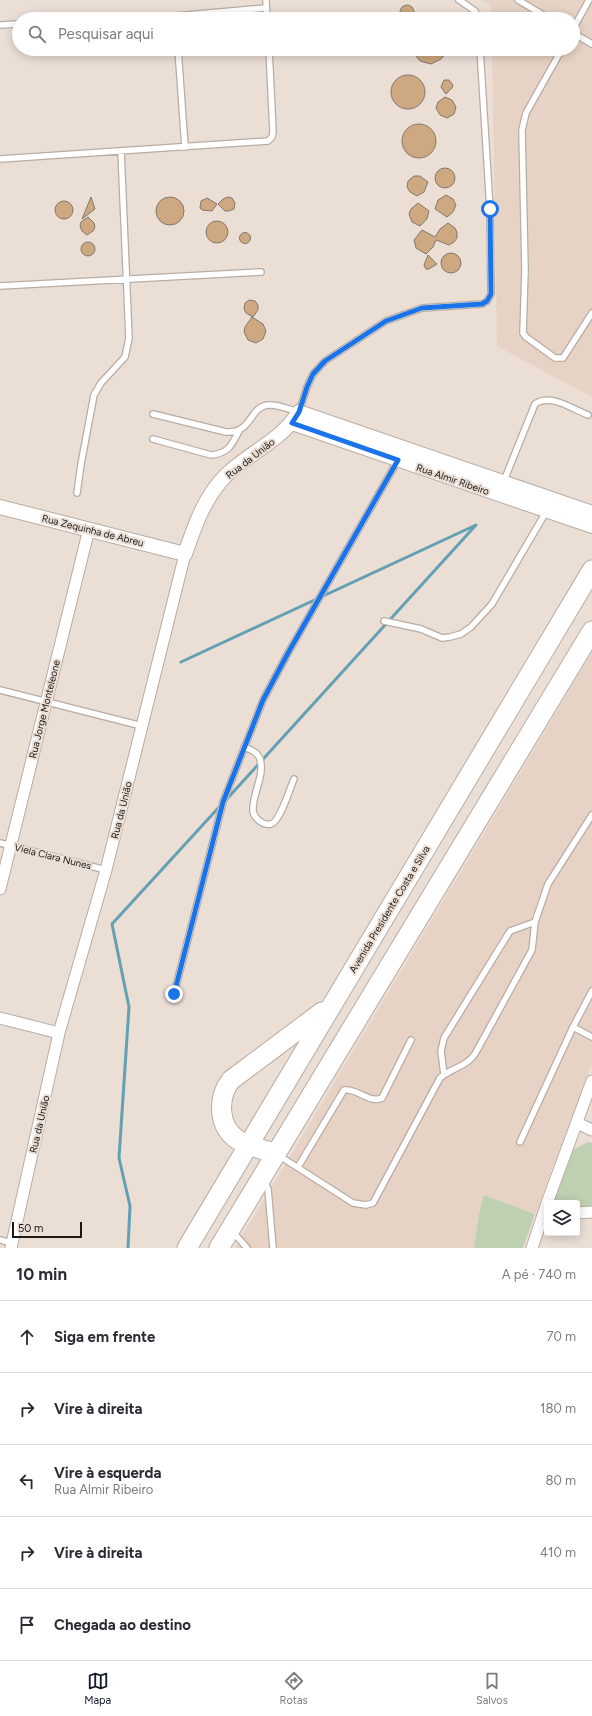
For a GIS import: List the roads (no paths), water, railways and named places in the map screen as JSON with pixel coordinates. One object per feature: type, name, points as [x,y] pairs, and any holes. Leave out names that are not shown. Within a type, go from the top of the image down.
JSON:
[{"type":"highway","name":"Avenida Presidente Costa e Silva","points":[[187,1248],[592,570]]},
{"type":"highway","points":[[219,1248],[592,630]]},
{"type":"highway","points":[[276,1153],[248,1145],[233,1136],[225,1125],[222,1117],[221,1101],[226,1086],[231,1080],[332,1005]]},
{"type":"street","name":"Rua Almir Ribeiro","points":[[295,418],[398,460],[501,488]]},
{"type":"street","name":"Rua Almir Ribeiro","points":[[295,418],[550,505],[592,526]]},
{"type":"street","name":"Rua da União","points":[[11,1245],[59,1033],[106,870],[185,554],[201,510],[220,482],[230,472],[283,432],[295,418]]},
{"type":"street","name":"Rua Almir Ribeiro","points":[[550,505],[592,513]]},
{"type":"street","name":"Rua Zequinha de Abreu","points":[[0,508],[185,554]]},
{"type":"street","name":"Rua Jorge Monteleone","points":[[0,890],[89,529]]},
{"type":"street","points":[[0,1018],[59,1033]]},
{"type":"street","points":[[548,1200],[592,1083]]},
{"type":"street","points":[[577,1123],[592,1130]]},
{"type":"street","points":[[580,1213],[592,1212]]},
{"type":"street","points":[[532,1248],[544,1218]]},
{"type":"lane","points":[[266,0],[266,12]]},
{"type":"lane","points":[[459,0],[475,12]]},
{"type":"lane","points":[[518,0],[538,12]]},
{"type":"lane","points":[[580,17],[590,0]]},
{"type":"lane","points":[[226,12],[266,8]]},
{"type":"lane","points":[[0,25],[12,24]]},
{"type":"lane","points":[[580,37],[592,44]]},
{"type":"lane","points":[[178,56],[185,147]]},
{"type":"lane","points":[[0,159],[268,142],[273,132],[269,56]]},
{"type":"lane","points":[[153,438],[210,455],[220,454],[228,449],[239,431],[244,428],[252,416],[263,406],[273,405],[295,418],[313,374],[325,361],[386,321],[422,308],[485,303],[491,294],[490,209],[480,56]]},
{"type":"lane","points":[[558,56],[526,113],[522,130],[525,270],[523,333],[526,337],[555,358],[563,358],[592,313]]},
{"type":"lane","points":[[77,493],[94,395],[101,382],[120,364],[128,350],[129,338],[121,151]]},
{"type":"lane","points":[[0,286],[126,278],[261,272]]},
{"type":"lane","points":[[501,488],[535,404],[543,400],[552,400],[588,415]]},
{"type":"lane","points":[[153,414],[226,432],[239,431]]},
{"type":"lane","points":[[174,994],[223,802],[263,700],[288,653],[398,460]]},
{"type":"lane","points":[[384,621],[421,629],[442,638],[461,634],[471,627],[492,604],[550,505]]},
{"type":"lane","points":[[0,690],[142,726]]},
{"type":"lane","points":[[244,747],[258,754],[260,759],[260,778],[253,811],[259,821],[267,825],[273,824],[278,818],[294,779]]},
{"type":"lane","points":[[276,1153],[353,1203],[366,1205],[372,1203],[440,1078],[464,1066],[475,1054],[532,950],[535,922],[548,884],[592,815]]},
{"type":"lane","name":"Viela Clara Nunes","points":[[0,843],[106,870]]},
{"type":"lane","points":[[444,1075],[441,1051],[444,1038],[510,931],[535,922]]},
{"type":"lane","points":[[520,1142],[573,1027],[592,991]]},
{"type":"lane","points":[[573,1027],[592,1037]]},
{"type":"lane","points":[[298,1167],[344,1090],[349,1090],[375,1100],[382,1098],[411,1040]]},
{"type":"lane","points":[[261,1178],[268,1189],[273,1248]]},
{"type":"lane","points":[[230,1229],[247,1248]]},
{"type":"lane","points":[[0,1240],[11,1245]]},
{"type":"waterway","points":[[181,662],[476,525],[225,801]]},
{"type":"waterway","points":[[128,1248],[130,1206],[119,1158],[129,1007],[112,924],[221,805]]}]
